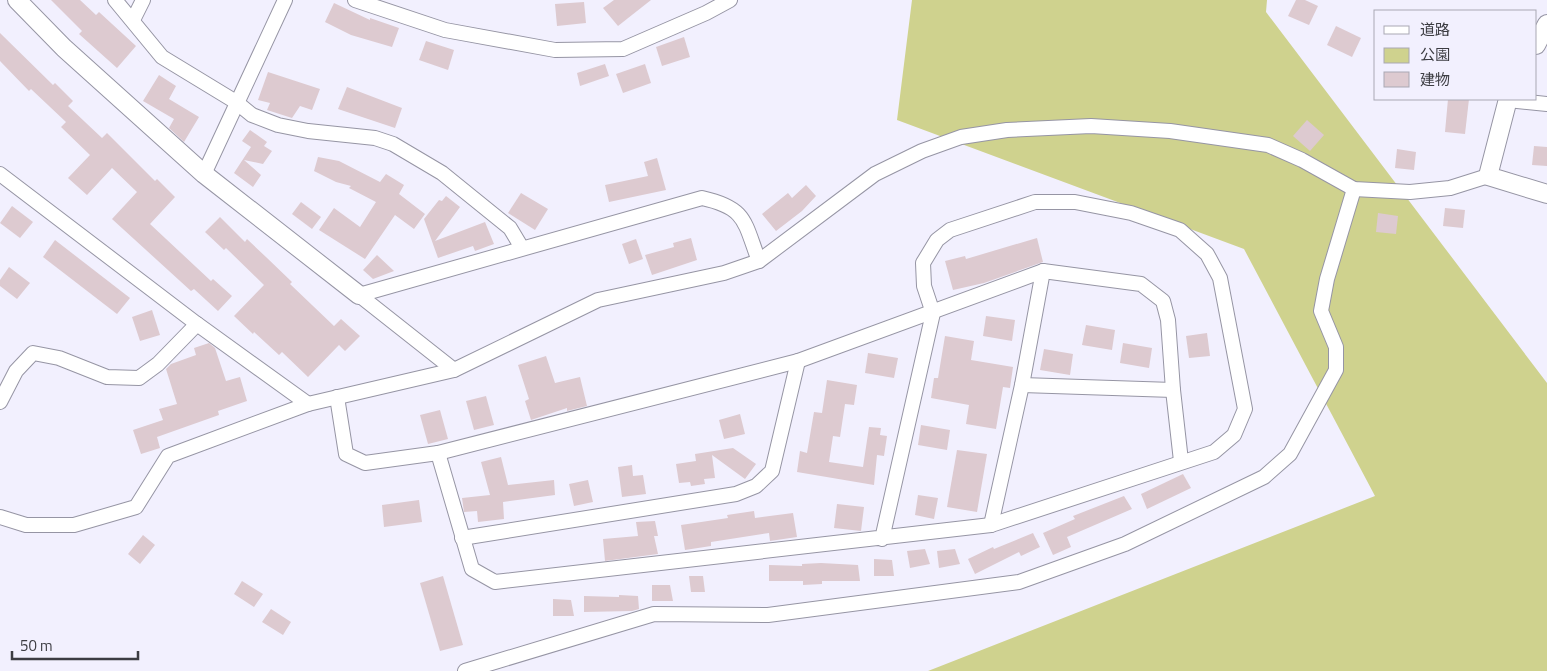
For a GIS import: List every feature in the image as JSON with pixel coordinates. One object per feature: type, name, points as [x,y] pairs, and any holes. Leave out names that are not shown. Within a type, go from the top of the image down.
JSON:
[{"type":"street","points":[[17,0],[64,48],[204,174],[454,370]]},
{"type":"street","points":[[115,0],[162,57],[236,102],[252,115],[278,126],[375,138],[401,148],[442,173],[510,228],[522,248]]},
{"type":"street","points":[[133,20],[143,0]]},
{"type":"street","points":[[204,174],[285,0]]},
{"type":"street","points":[[355,0],[445,30],[555,50],[623,49],[706,13],[730,0]]},
{"type":"street","points":[[1537,43],[1547,24]]},
{"type":"street","points":[[1488,176],[1508,100],[1547,104]]},
{"type":"street","points":[[0,517],[26,525],[74,525],[136,508],[168,456],[308,404],[454,370],[598,300],[724,273],[759,261],[875,174],[922,152],[961,137],[1007,130],[1091,126],[1170,131],[1268,144],[1354,188],[1410,192],[1450,188],[1488,176],[1547,194]]},
{"type":"street","points":[[0,174],[197,324],[308,404]]},
{"type":"street","points":[[465,671],[654,614],[768,615],[1019,582],[1125,544],[1264,477],[1290,454],[1336,370],[1336,347],[1322,311],[1327,279],[1354,188]]},
{"type":"street","points":[[359,296],[702,198],[724,203],[742,216],[759,261]]},
{"type":"street","points":[[438,453],[472,569],[495,582],[882,539],[991,525],[1181,461],[1214,452],[1234,435],[1245,409],[1220,278],[1207,254],[1180,230],[1131,213],[1075,202],[1035,202],[950,230],[937,240],[922,263],[924,286],[933,313],[882,539]]},
{"type":"street","points":[[337,397],[346,454],[365,464],[438,453],[798,361],[1043,271],[1140,284],[1163,301],[1168,320],[1172,390],[1181,461]]},
{"type":"street","points":[[991,525],[1022,385],[1043,271]]},
{"type":"street","points":[[0,402],[16,371],[33,353],[59,358],[107,377],[139,378],[158,364],[197,324]]},
{"type":"street","points":[[462,538],[736,494],[756,486],[772,472],[798,361]]},
{"type":"street","points":[[1022,385],[1172,390]]},
{"type":"green space","points":[[912,0],[1267,0],[1266,12],[1547,383],[1547,671],[928,671],[1375,496],[1244,249],[897,120]]},
{"type":"building","points":[[51,0],[80,0],[96,15],[99,12],[136,46],[117,68],[79,34],[82,31]]},
{"type":"building","points":[[614,0],[651,0],[618,26],[603,8]]},
{"type":"building","points":[[1296,0],[1305,0],[1318,6],[1309,25],[1288,16]]},
{"type":"building","points":[[584,2],[586,23],[557,26],[555,4]]},
{"type":"building","points":[[334,3],[370,20],[370,18],[399,28],[392,47],[351,35],[325,22]]},
{"type":"building","points":[[1336,26],[1361,38],[1352,57],[1327,45]]},
{"type":"building","points":[[0,33],[53,85],[55,83],[73,101],[68,106],[102,138],[107,133],[155,181],[157,179],[175,197],[150,224],[211,281],[213,279],[232,296],[218,311],[194,289],[191,291],[112,219],[137,192],[112,168],[87,195],[68,178],[90,155],[61,127],[66,122],[31,89],[29,91],[0,61]]},
{"type":"building","points":[[684,37],[690,57],[662,66],[656,47]]},
{"type":"building","points":[[426,41],[454,50],[448,70],[419,60]]},
{"type":"building","points":[[605,64],[609,76],[580,86],[577,73]]},
{"type":"building","points":[[645,64],[651,83],[623,93],[616,74]]},
{"type":"building","points":[[268,72],[320,89],[312,110],[300,106],[292,118],[267,110],[270,103],[258,100]]},
{"type":"building","points":[[159,75],[176,86],[169,99],[199,117],[184,142],[169,128],[174,119],[143,101]]},
{"type":"building","points":[[347,87],[402,108],[395,128],[338,109]]},
{"type":"building","points":[[1448,100],[1469,100],[1465,134],[1445,132]]},
{"type":"building","points":[[1307,120],[1324,135],[1310,151],[1293,136]]},
{"type":"building","points":[[250,130],[267,142],[264,146],[272,151],[263,164],[244,160],[261,175],[253,187],[234,173],[251,147],[242,141]]},
{"type":"building","points":[[1534,146],[1547,147],[1547,166],[1532,165]]},
{"type":"building","points":[[1397,149],[1416,152],[1414,170],[1395,168]]},
{"type":"building","points":[[318,157],[339,161],[380,182],[386,174],[404,185],[399,194],[425,214],[414,229],[395,215],[365,259],[319,230],[334,208],[360,227],[376,202],[349,188],[351,186],[336,182],[314,171]]},
{"type":"building","points":[[657,158],[666,190],[609,202],[605,185],[648,176],[644,162]]},
{"type":"building","points":[[806,185],[816,196],[802,211],[776,231],[762,214],[788,193],[792,198]]},
{"type":"building","points":[[521,193],[548,209],[535,230],[508,213]]},
{"type":"building","points":[[446,196],[460,207],[435,241],[485,222],[494,244],[475,251],[473,246],[438,258],[424,219],[439,200],[442,201]]},
{"type":"building","points":[[301,202],[321,217],[312,229],[292,214]]},
{"type":"building","points":[[12,206],[33,222],[20,238],[0,223]]},
{"type":"building","points":[[1445,208],[1465,210],[1463,228],[1443,226]]},
{"type":"building","points":[[1378,213],[1398,216],[1396,234],[1376,232]]},
{"type":"building","points":[[220,217],[245,242],[247,239],[266,257],[292,282],[290,284],[334,326],[341,319],[360,336],[345,351],[339,345],[308,377],[282,352],[279,355],[254,332],[253,334],[234,316],[264,285],[226,248],[224,250],[205,232]]},
{"type":"building","points":[[691,238],[697,260],[652,275],[645,255],[674,247],[673,243]]},
{"type":"building","points":[[1037,238],[1043,262],[984,283],[953,290],[945,261],[965,256],[966,259]]},
{"type":"building","points":[[636,239],[643,259],[629,264],[622,244]]},
{"type":"building","points":[[55,240],[130,298],[117,314],[43,257]]},
{"type":"building","points":[[377,255],[394,271],[373,279],[363,270]]},
{"type":"building","points":[[9,267],[30,283],[17,299],[0,286],[0,280]]},
{"type":"building","points":[[152,310],[160,335],[140,341],[132,317]]},
{"type":"building","points":[[986,316],[1015,320],[1012,341],[983,336]]},
{"type":"building","points":[[1086,325],[1115,330],[1112,350],[1082,345]]},
{"type":"building","points":[[1207,333],[1210,356],[1189,358],[1186,336]]},
{"type":"building","points":[[945,336],[974,341],[971,360],[1013,367],[1010,388],[1003,387],[996,429],[966,424],[969,405],[931,398],[934,378],[938,378]]},
{"type":"building","points":[[209,343],[215,348],[226,381],[240,377],[247,401],[218,411],[219,415],[157,437],[160,448],[141,454],[133,430],[163,420],[159,409],[177,404],[166,369],[171,364],[196,355],[194,348]]},
{"type":"building","points":[[1123,343],[1152,348],[1149,368],[1120,363]]},
{"type":"building","points":[[1044,349],[1073,354],[1070,375],[1040,370]]},
{"type":"building","points":[[868,353],[898,358],[894,378],[865,373]]},
{"type":"building","points":[[546,356],[555,383],[580,377],[587,406],[567,411],[567,408],[531,420],[525,401],[529,399],[518,365]]},
{"type":"building","points":[[827,380],[857,385],[854,405],[845,404],[840,437],[833,436],[829,462],[863,467],[869,427],[881,428],[880,435],[887,436],[884,456],[877,455],[874,485],[797,472],[800,451],[807,453],[814,412],[822,413]]},
{"type":"building","points":[[486,396],[494,425],[474,430],[466,401]]},
{"type":"building","points":[[440,410],[448,439],[428,444],[420,415]]},
{"type":"building","points":[[740,414],[745,434],[724,439],[719,420]]},
{"type":"building","points":[[921,425],[950,430],[947,450],[918,445]]},
{"type":"building","points":[[733,448],[756,464],[745,479],[712,455],[715,478],[704,479],[705,484],[691,486],[690,482],[679,483],[676,464],[696,461],[695,454]]},
{"type":"building","points":[[957,450],[987,454],[977,512],[947,507]]},
{"type":"building","points":[[501,457],[508,485],[554,480],[555,495],[503,502],[504,519],[478,522],[477,511],[464,512],[462,498],[490,495],[481,462]]},
{"type":"building","points":[[632,465],[633,476],[643,475],[646,494],[622,497],[618,467]]},
{"type":"building","points":[[1183,474],[1191,488],[1147,509],[1141,494]]},
{"type":"building","points":[[588,480],[593,502],[574,506],[569,484]]},
{"type":"building","points":[[918,495],[938,498],[934,519],[915,515]]},
{"type":"building","points":[[1124,496],[1132,509],[1067,537],[1071,547],[1053,555],[1043,533],[1075,519],[1073,516]]},
{"type":"building","points":[[419,500],[422,522],[384,527],[382,505]]},
{"type":"building","points":[[837,504],[864,507],[861,531],[834,528]]},
{"type":"building","points":[[754,511],[755,518],[793,513],[797,537],[770,541],[769,533],[711,542],[711,546],[685,550],[681,525],[728,518],[727,515]]},
{"type":"building","points":[[655,521],[658,536],[654,536],[658,554],[605,561],[603,539],[638,536],[636,522]]},
{"type":"building","points":[[1033,533],[1040,547],[1021,556],[1019,552],[975,574],[968,559],[993,547],[994,549]]},
{"type":"building","points":[[143,535],[155,545],[140,564],[128,554]]},
{"type":"building","points":[[925,549],[930,564],[910,568],[907,551]]},
{"type":"building","points":[[955,549],[960,564],[939,568],[937,551]]},
{"type":"building","points":[[874,559],[892,560],[894,576],[874,576]]},
{"type":"building","points":[[802,564],[858,565],[860,581],[822,581],[822,584],[803,585],[803,581],[769,581],[769,565],[802,566]]},
{"type":"building","points":[[443,576],[463,645],[440,651],[420,583]]},
{"type":"building","points":[[689,576],[703,576],[705,592],[691,592]]},
{"type":"building","points":[[242,581],[263,594],[254,607],[234,594]]},
{"type":"building","points":[[652,585],[670,585],[673,601],[652,601]]},
{"type":"building","points":[[619,595],[638,596],[639,609],[632,611],[584,612],[584,596],[619,597]]},
{"type":"building","points":[[553,599],[571,600],[574,616],[553,616]]},
{"type":"building","points":[[271,609],[291,622],[283,635],[262,622]]}]
